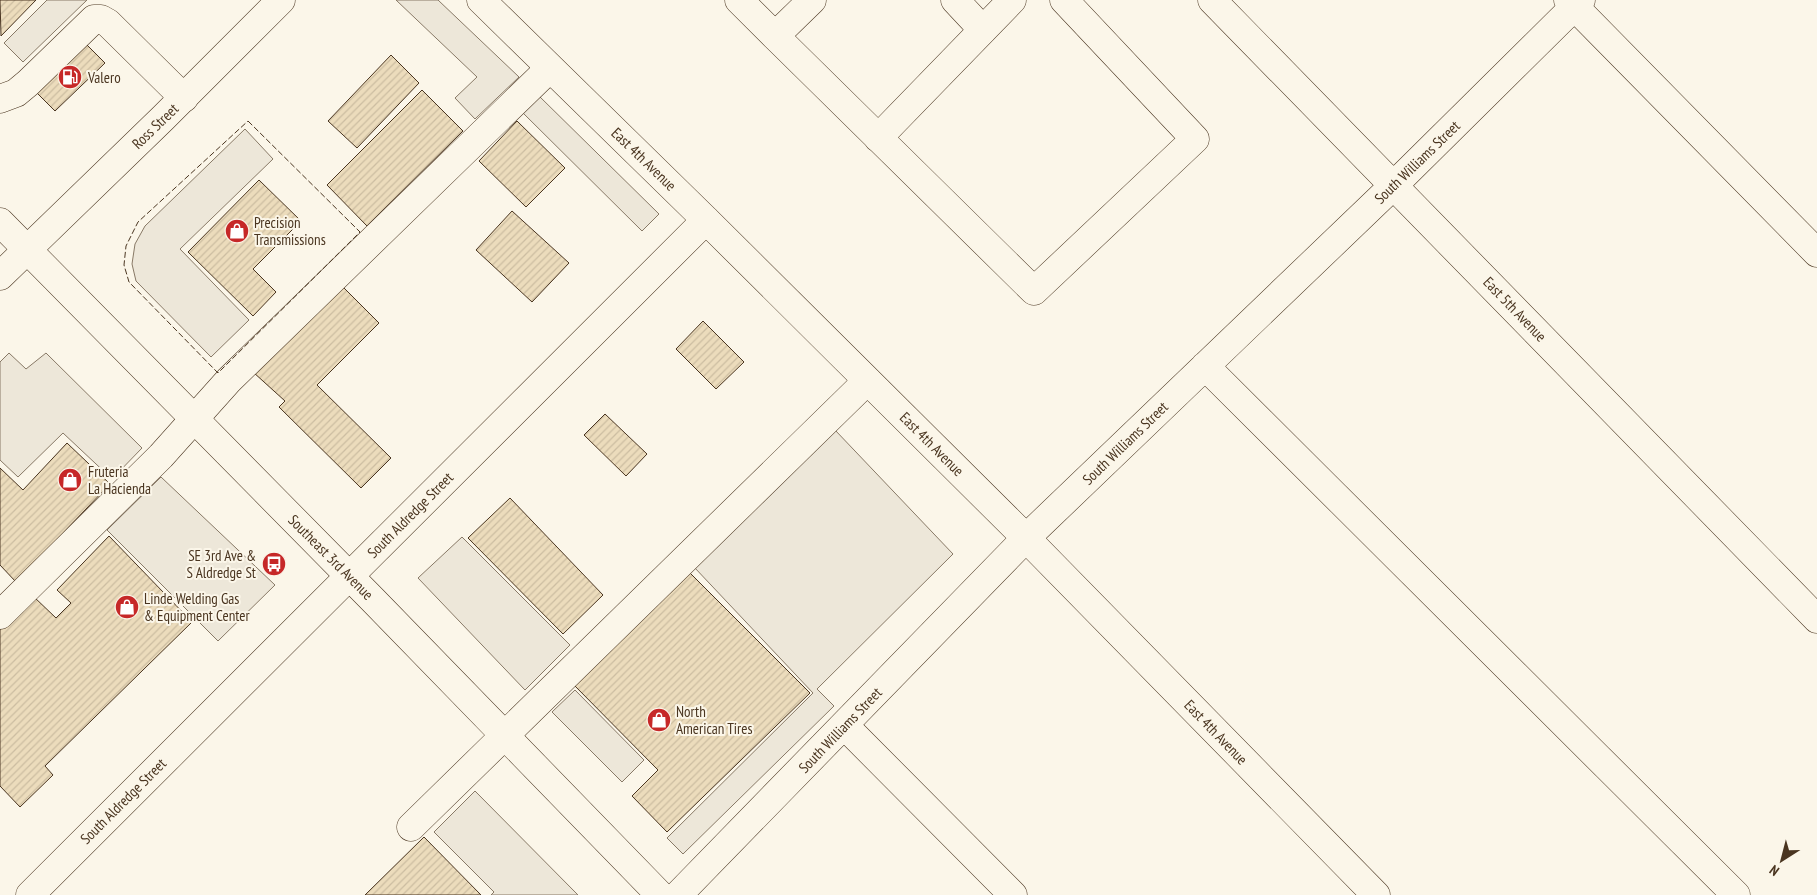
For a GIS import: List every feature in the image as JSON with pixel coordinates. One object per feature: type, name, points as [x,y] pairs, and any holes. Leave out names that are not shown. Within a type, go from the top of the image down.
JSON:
[{"type":"street","name":"Ross Street","points":[[0,276],[184,98],[281,0]]},
{"type":"street","name":"East 4th Avenue","points":[[481,0],[706,220],[1026,538],[1376,895]]},
{"type":"street","points":[[739,0],[1034,291],[1195,138],[1064,0]]},
{"type":"street","points":[[775,36],[812,0]]},
{"type":"street","points":[[954,0],[983,30]]},
{"type":"street","points":[[878,138],[1012,0]]},
{"type":"street","name":"East 5th Avenue","points":[[1212,0],[1817,619]]},
{"type":"street","points":[[1575,2],[1817,253]]},
{"type":"street","name":"South Williams Street","points":[[678,895],[1026,538],[1394,185],[1575,2]]},
{"type":"street","points":[[0,99],[16,93],[94,19],[101,18],[112,26],[184,98]]},
{"type":"street","points":[[0,615],[161,456],[229,380],[550,68]]},
{"type":"street","name":"South Aldredge Street","points":[[30,895],[706,220]]},
{"type":"street","name":"Southeast 3rd Avenue","points":[[0,222],[349,575],[660,895]]},
{"type":"street","points":[[1205,366],[1736,895]]},
{"type":"street","points":[[411,827],[867,380]]},
{"type":"street","points":[[844,725],[1013,895]]},
{"type":"shaded area","points":[[47,0],[87,0],[23,62],[4,43]]},
{"type":"shaded area","points":[[396,0],[438,0],[519,77],[475,119],[455,98],[477,77]]},
{"type":"shaded area","points":[[538,95],[659,214],[642,231],[521,111]]},
{"type":"shaded area","points":[[245,129],[273,159],[180,249],[249,320],[211,357],[136,281],[132,264],[135,244],[145,226]]},
{"type":"shaded area","points":[[9,353],[26,369],[46,353],[142,448],[112,479],[63,433],[18,477],[0,460],[0,362]]},
{"type":"shaded area","points":[[835,430],[953,554],[817,689],[834,706],[683,854],[667,838],[813,693],[694,567]]},
{"type":"shaded area","points":[[161,477],[275,585],[218,641],[107,530]]},
{"type":"shaded area","points":[[462,537],[570,645],[525,690],[418,578]]},
{"type":"shaded area","points":[[575,690],[644,760],[622,782],[552,712]]},
{"type":"shaded area","points":[[475,791],[578,895],[491,895],[494,892],[434,832]]},
{"type":"building","points":[[0,0],[36,0],[1,36]]},
{"type":"building","name":"Valero","points":[[85,43],[105,63],[55,111],[35,91]]},
{"type":"building","points":[[391,55],[419,83],[357,148],[328,121]]},
{"type":"building","points":[[422,90],[463,131],[367,226],[327,185]]},
{"type":"building","points":[[517,121],[565,168],[526,207],[479,161]]},
{"type":"building","points":[[259,180],[301,221],[253,269],[276,292],[253,316],[188,252]]},
{"type":"building","points":[[512,211],[569,263],[532,302],[476,250]]},
{"type":"building","points":[[342,286],[379,323],[317,385],[391,458],[361,488],[279,407],[285,401],[253,372]]},
{"type":"building","points":[[703,321],[744,362],[716,389],[676,349]]},
{"type":"building","points":[[605,414],[647,454],[626,476],[584,435]]},
{"type":"building","points":[[67,443],[110,484],[16,582],[0,565],[0,468],[23,490]]},
{"type":"building","points":[[510,498],[603,595],[563,634],[468,538]]},
{"type":"building","points":[[109,536],[192,622],[45,766],[53,775],[20,807],[0,786],[0,628],[33,596],[56,618],[71,603],[57,590]]},
{"type":"building","points":[[688,571],[810,693],[667,832],[632,796],[658,770],[573,684]]},
{"type":"building","points":[[424,837],[481,895],[365,895]]},
{"type":"fence","points":[[248,121],[360,232],[218,373],[129,282],[124,265],[126,246],[138,222],[248,121]]},
{"type":"place","name":"Valero","points":[[70,77]]},
{"type":"place","name":"Precision Transmissions","points":[[237,231]]},
{"type":"place","name":"Fruteria La Hacienda","points":[[70,480]]},
{"type":"place","name":"SE 3rd Ave & S Aldredge St","points":[[274,564]]},
{"type":"place","name":"Linde Welding Gas & Equipment Center","points":[[127,607]]},
{"type":"place","name":"North American Tires","points":[[659,720]]}]
